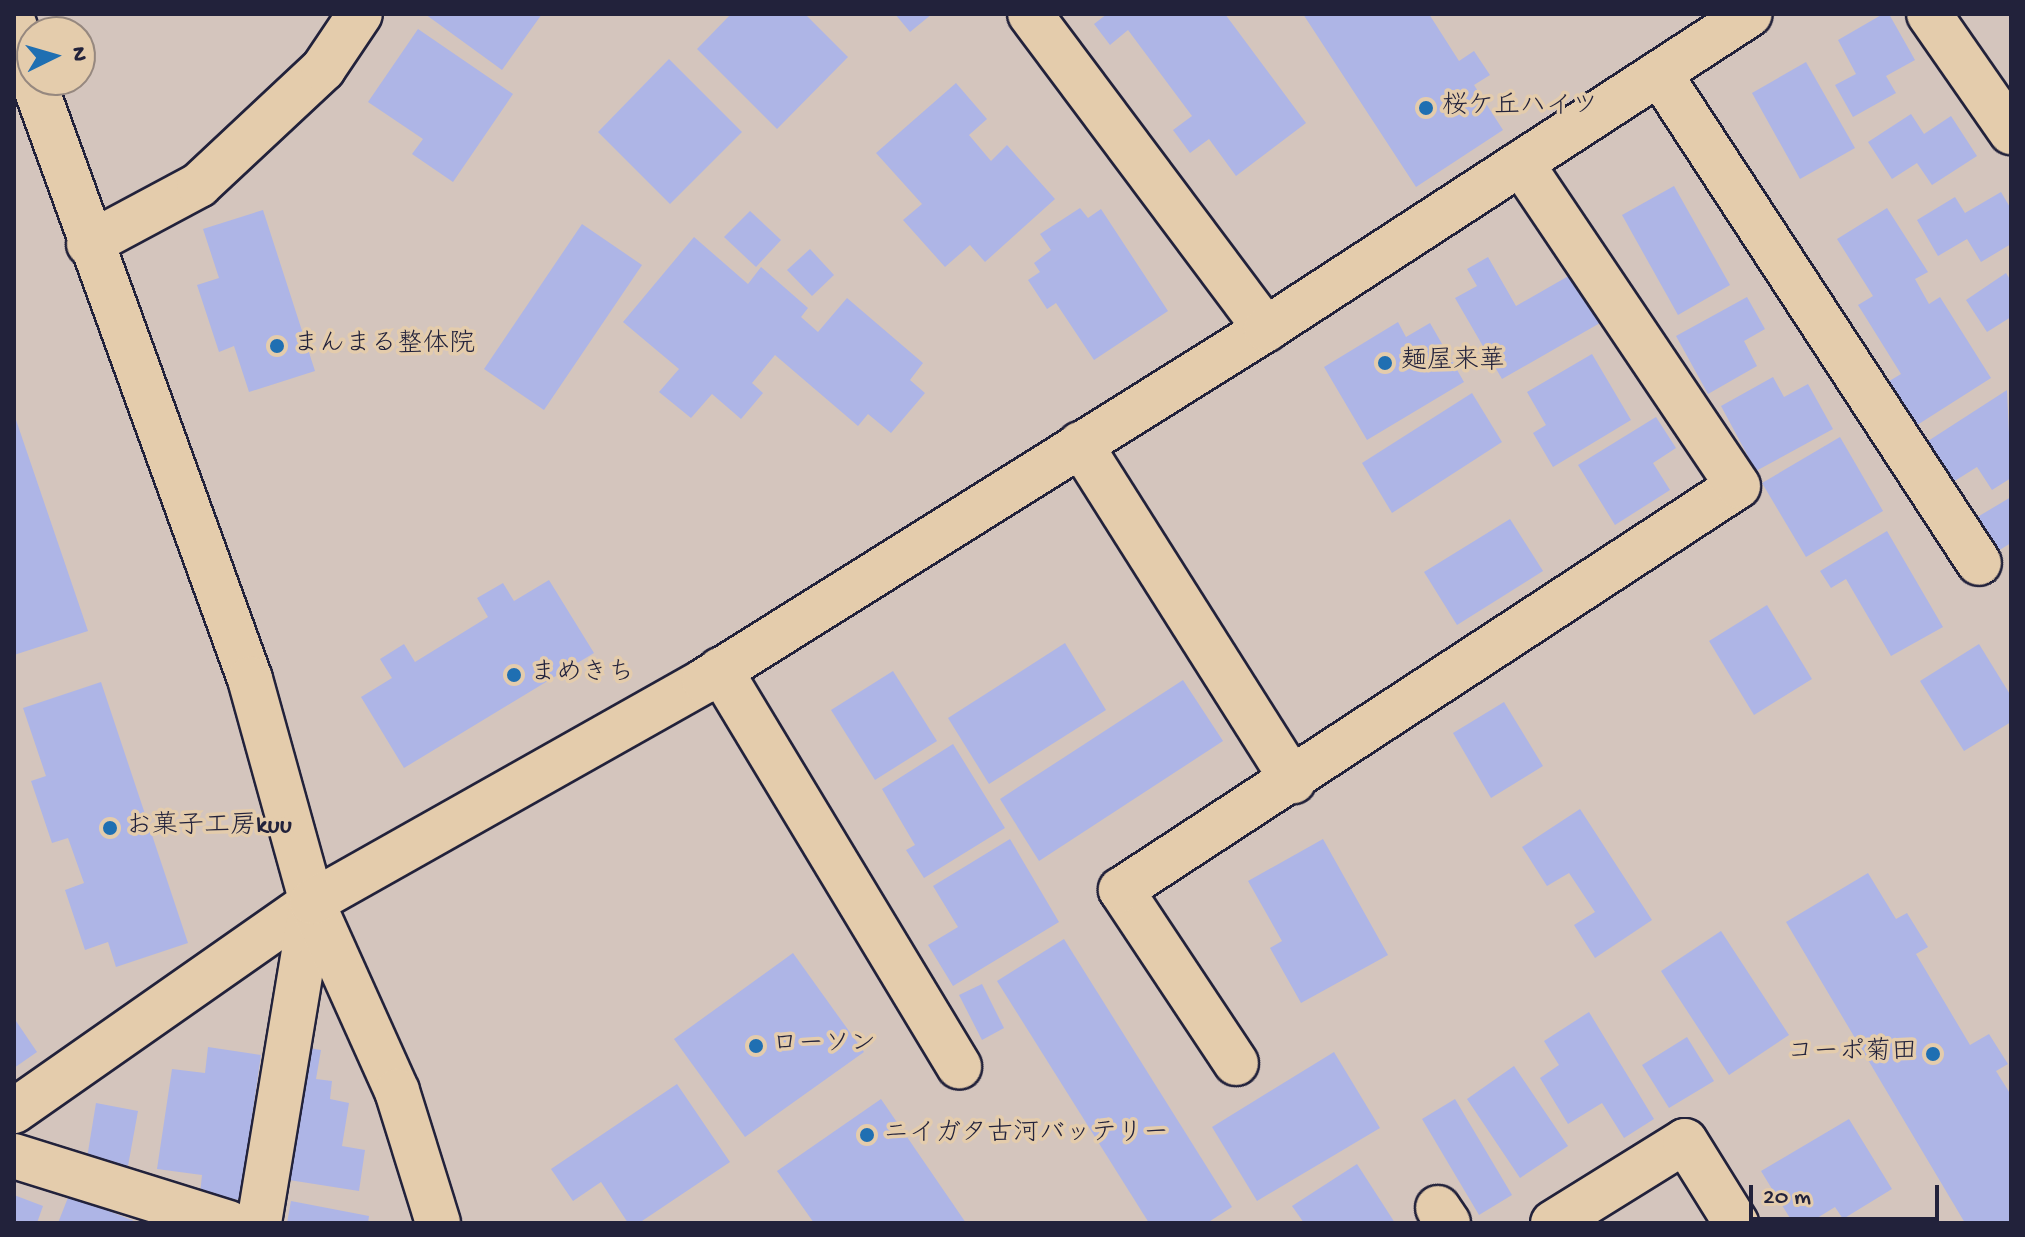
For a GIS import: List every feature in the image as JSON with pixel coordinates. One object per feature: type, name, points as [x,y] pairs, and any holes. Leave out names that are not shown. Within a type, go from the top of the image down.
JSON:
[{"type":"street","points":[[89,244],[199,185],[323,69],[360,14]]},
{"type":"street","points":[[1030,14],[1266,329]]},
{"type":"street","points":[[14,1111],[312,902],[720,670],[1266,329],[1750,14]]},
{"type":"street","points":[[1929,14],[2011,132]]},
{"type":"street","points":[[1659,73],[1979,563]]},
{"type":"street","points":[[38,96],[89,244],[250,679],[312,902],[397,1091],[438,1223]]},
{"type":"street","points":[[1236,1063],[1121,890],[1293,781],[1738,486],[1521,163]]},
{"type":"street","points":[[1080,444],[1293,781]]},
{"type":"street","points":[[720,670],[959,1066]]},
{"type":"street","points":[[259,1223],[312,902]]},
{"type":"street","points":[[1553,1223],[1685,1141],[1736,1223]]},
{"type":"street","points":[[14,1156],[229,1223]]},
{"type":"building","points":[[425,14],[542,14],[502,70]]},
{"type":"building","points":[[731,14],[805,14],[848,57],[777,129],[697,49]]},
{"type":"building","points":[[895,14],[932,14],[910,32]]},
{"type":"building","points":[[1107,14],[1225,14],[1306,123],[1236,176],[1209,139],[1190,153],[1173,130],[1192,116],[1128,30],[1110,45],[1094,24]]},
{"type":"building","name":"桜ケ丘ハイツ","points":[[1303,14],[1429,14],[1459,61],[1474,51],[1490,75],[1474,85],[1503,130],[1416,187]]},
{"type":"building","points":[[1883,14],[1889,14],[1915,60],[1886,76],[1896,93],[1853,117],[1835,85],[1856,74],[1838,40]]},
{"type":"building","points":[[418,29],[513,94],[453,182],[412,154],[423,139],[368,102]]},
{"type":"building","points":[[669,59],[742,132],[670,204],[598,132]]},
{"type":"building","points":[[1806,62],[1855,148],[1800,179],[1752,93]]},
{"type":"building","points":[[956,83],[987,119],[969,135],[991,161],[1007,145],[1055,199],[985,262],[970,245],[945,267],[903,220],[922,204],[876,153]]},
{"type":"building","points":[[1911,114],[1924,134],[1951,116],[1977,156],[1932,185],[1917,163],[1892,179],[1868,142]]},
{"type":"building","points":[[1674,186],[1730,285],[1678,315],[1622,215]]},
{"type":"building","points":[[2001,192],[2011,209],[2011,244],[1981,262],[1967,239],[1938,256],[1917,220],[1955,197],[1965,213]]},
{"type":"building","points":[[1080,208],[1088,218],[1101,209],[1168,311],[1094,360],[1056,303],[1047,309],[1028,280],[1040,272],[1034,263],[1051,250],[1040,234]]},
{"type":"building","points":[[1887,208],[1928,272],[1915,279],[1929,304],[1940,297],[1991,378],[1914,427],[1886,383],[1901,374],[1858,305],[1873,296],[1837,239]]},
{"type":"building","points":[[263,210],[315,371],[249,392],[234,346],[219,352],[197,285],[219,278],[203,229]]},
{"type":"building","points":[[750,211],[781,240],[756,267],[724,237]]},
{"type":"building","points":[[582,224],[642,265],[544,410],[484,369]]},
{"type":"building","points":[[694,237],[748,284],[761,267],[808,308],[801,317],[818,332],[847,298],[923,363],[910,380],[925,393],[891,433],[868,414],[858,426],[775,355],[752,383],[763,393],[741,419],[712,394],[691,418],[659,392],[679,369],[623,322]]},
{"type":"building","points":[[810,249],[834,275],[812,296],[787,270]]},
{"type":"building","points":[[1488,257],[1516,306],[1572,274],[1600,323],[1502,379],[1455,298],[1477,286],[1467,269]]},
{"type":"building","points":[[2006,273],[2011,281],[2011,317],[1987,332],[1966,300]]},
{"type":"building","points":[[1747,297],[1765,329],[1744,341],[1757,366],[1708,394],[1676,336]]},
{"type":"building","points":[[1398,322],[1406,337],[1430,323],[1464,382],[1367,440],[1324,367]]},
{"type":"building","points":[[1592,354],[1631,420],[1553,467],[1533,433],[1546,425],[1527,392]]},
{"type":"building","points":[[1773,377],[1784,397],[1808,384],[1833,429],[1756,471],[1721,406]]},
{"type":"building","points":[[2007,390],[2011,478],[1992,490],[1977,467],[1953,482],[1928,441]]},
{"type":"building","points":[[1472,393],[1502,442],[1392,513],[1362,463]]},
{"type":"building","points":[[14,414],[88,631],[14,655]]},
{"type":"building","points":[[1656,417],[1676,448],[1653,463],[1670,490],[1615,525],[1578,465]]},
{"type":"building","points":[[1840,437],[1883,511],[1806,557],[1762,483]]},
{"type":"building","points":[[2011,497],[2011,543],[1988,557],[1969,522]]},
{"type":"building","points":[[1510,519],[1543,571],[1457,625],[1424,572]]},
{"type":"building","points":[[1887,531],[1943,627],[1891,656],[1846,579],[1831,588],[1820,571]]},
{"type":"building","points":[[549,580],[594,653],[404,768],[361,697],[392,678],[380,659],[404,644],[415,662],[488,617],[477,598],[503,583],[514,601]]},
{"type":"building","points":[[1767,605],[1812,679],[1754,715],[1709,641]]},
{"type":"building","points":[[1065,643],[1106,710],[989,784],[948,718]]},
{"type":"building","points":[[1979,644],[2011,696],[2011,722],[1964,751],[1920,681]]},
{"type":"building","points":[[893,671],[937,741],[875,780],[831,710]]},
{"type":"building","points":[[1183,680],[1223,741],[1039,861],[1000,799]]},
{"type":"building","points":[[101,682],[188,943],[116,967],[108,942],[85,950],[65,890],[84,883],[68,838],[52,843],[31,781],[46,776],[23,708]]},
{"type":"building","points":[[1504,702],[1543,766],[1491,798],[1453,733]]},
{"type":"building","points":[[953,744],[1005,828],[924,878],[906,850],[915,845],[882,789]]},
{"type":"building","points":[[1580,809],[1652,920],[1595,958],[1574,925],[1595,912],[1569,873],[1547,886],[1522,847]]},
{"type":"building","points":[[1010,839],[1059,922],[953,986],[928,945],[958,927],[933,886]]},
{"type":"building","points":[[1323,839],[1388,955],[1301,1003],[1270,948],[1282,941],[1248,881]]},
{"type":"building","name":"コーポ菊田","points":[[1868,873],[1896,919],[1907,913],[1928,947],[1916,954],[1970,1045],[1989,1034],[2008,1064],[1996,1071],[2011,1095],[2011,1223],[1965,1223],[1786,922]]},
{"type":"building","points":[[1721,931],[1789,1035],[1729,1075],[1661,971]]},
{"type":"building","points":[[1064,939],[1232,1207],[1207,1223],[1149,1223],[997,981]]},
{"type":"building","points":[[793,953],[864,1052],[745,1137],[674,1039]]},
{"type":"building","points":[[982,984],[1004,1028],[982,1040],[959,995]]},
{"type":"building","points":[[1589,1012],[1654,1119],[1624,1138],[1602,1103],[1568,1124],[1540,1078],[1559,1065],[1544,1041]]},
{"type":"building","points":[[14,1018],[37,1052],[14,1068]]},
{"type":"building","points":[[1687,1037],[1714,1081],[1669,1108],[1642,1065]]},
{"type":"building","points":[[208,1047],[261,1055],[240,1200],[200,1194],[202,1175],[157,1169],[172,1069],[205,1073]]},
{"type":"building","points":[[309,1048],[321,1050],[316,1079],[332,1081],[330,1099],[349,1103],[342,1146],[365,1150],[359,1191],[289,1180]]},
{"type":"building","points":[[1334,1052],[1380,1128],[1257,1201],[1212,1127]]},
{"type":"building","points":[[1514,1066],[1568,1146],[1520,1178],[1467,1099]]},
{"type":"building","points":[[677,1084],[730,1162],[639,1223],[628,1223],[601,1182],[573,1201],[551,1169]]},
{"type":"building","name":"ニイガタ古河バッテリー","points":[[881,1099],[966,1223],[814,1223],[777,1171]]},
{"type":"building","points":[[1455,1099],[1512,1195],[1479,1215],[1422,1119]]},
{"type":"building","points":[[96,1103],[138,1111],[128,1166],[87,1158]]},
{"type":"building","points":[[1849,1119],[1892,1189],[1843,1219],[1835,1207],[1809,1223],[1793,1223],[1761,1171]]},
{"type":"building","points":[[1357,1164],[1395,1223],[1304,1223],[1292,1206]]},
{"type":"building","points":[[14,1195],[43,1206],[37,1223],[14,1223]]},
{"type":"building","points":[[69,1195],[139,1223],[58,1223]]},
{"type":"building","points":[[291,1201],[369,1216],[368,1223],[287,1223]]},
{"type":"place","name":"桜ケ丘ハイツ","points":[[1426,108]]},
{"type":"place","name":"まんまる整体院","points":[[277,346]]},
{"type":"place","name":"麺屋来華","points":[[1385,363]]},
{"type":"place","name":"まめきち","points":[[514,675]]},
{"type":"place","name":"お菓子工房kuu","points":[[110,828]]},
{"type":"place","name":"ローソン","points":[[756,1046]]},
{"type":"place","name":"コーポ菊田","points":[[1933,1054]]},
{"type":"place","name":"ニイガタ古河バッテリー","points":[[867,1135]]}]
